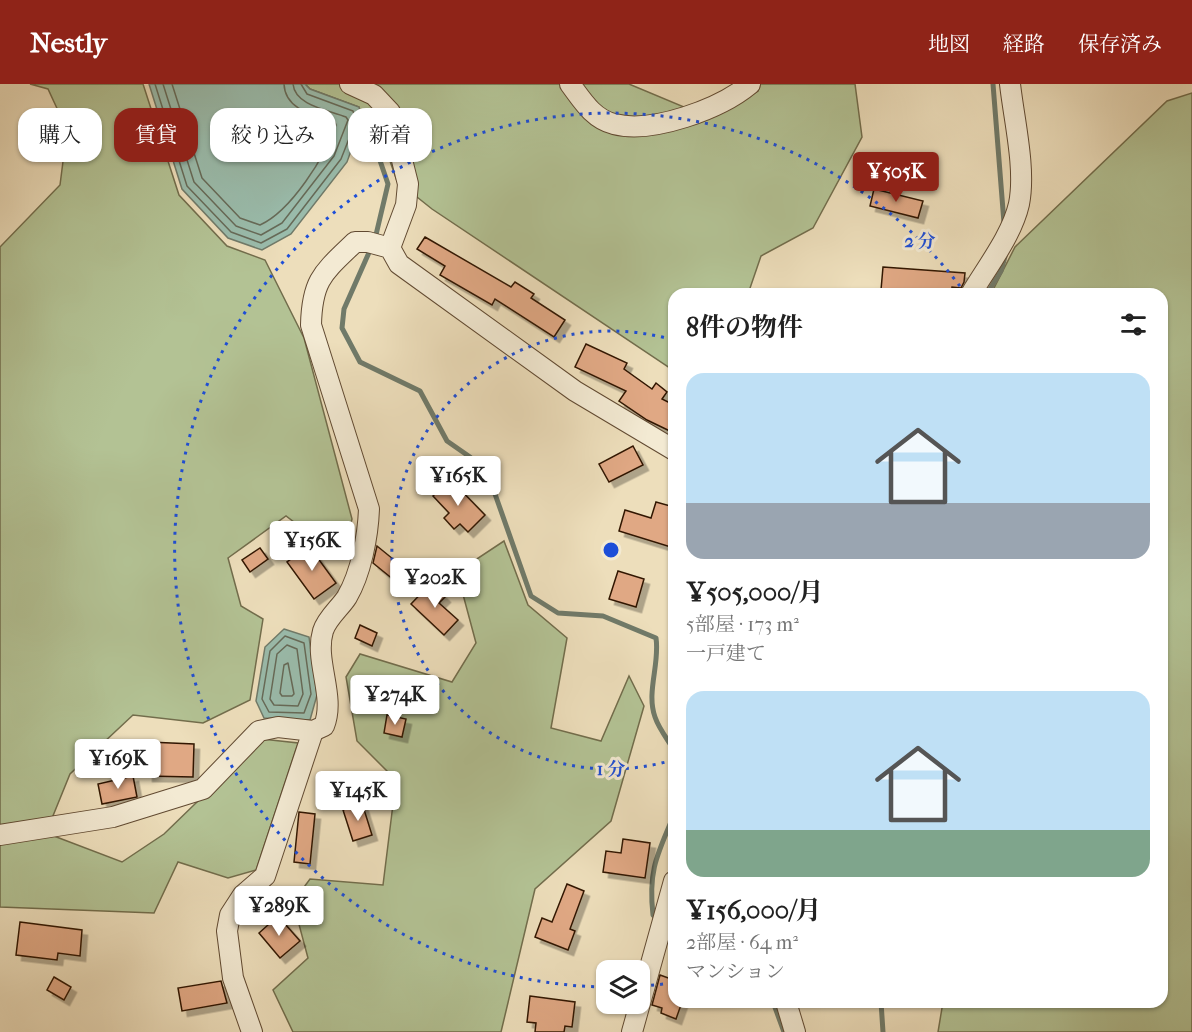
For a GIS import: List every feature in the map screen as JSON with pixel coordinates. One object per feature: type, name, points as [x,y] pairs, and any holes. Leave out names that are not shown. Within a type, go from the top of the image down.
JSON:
[{"type":"street","points":[[351,84],[374,95],[390,112],[408,184],[406,205],[380,245]]},
{"type":"street","points":[[570,84],[590,111],[612,124],[636,127],[682,118],[739,93],[750,84]]},
{"type":"street","points":[[975,288],[1012,223],[1018,205],[1021,183],[1010,84]]},
{"type":"street","points":[[0,835],[113,817],[203,789],[259,731],[278,727],[314,731],[324,726],[329,714],[321,641],[324,628],[348,596],[368,536],[369,508],[311,325],[311,302],[320,277],[355,242],[380,245],[399,264],[575,391],[668,446]]},
{"type":"street","points":[[252,1032],[233,978],[227,931],[230,915],[243,895],[265,876],[314,731]]},
{"type":"street","points":[[632,1032],[659,934],[668,916]]},
{"type":"street","points":[[788,1008],[795,1032]]},
{"type":"shaded area","points":[[30,84],[143,84],[151,108],[114,108],[114,162],[168,162],[179,195],[227,246],[265,260],[304,338],[352,519],[342,559],[286,516],[228,558],[241,606],[263,619],[250,700],[203,723],[133,715],[70,774],[46,833],[122,862],[164,834],[262,739],[298,743],[256,870],[228,878],[178,862],[154,913],[0,907],[0,247],[60,185],[63,162],[102,162],[102,108],[57,108],[48,89]]},
{"type":"shaded area","points":[[305,84],[629,84],[710,118],[758,91],[758,84],[855,84],[862,137],[813,228],[761,256],[750,288],[668,288],[668,367],[432,209],[397,181],[390,162],[432,162],[432,108],[359,107],[310,89]]},
{"type":"shaded area","points":[[1192,93],[1192,1032],[938,1032],[942,1008],[1168,1008],[1168,288],[994,288],[1015,247],[1167,101]]},
{"type":"shaded area","points":[[504,541],[528,605],[567,638],[551,728],[601,741],[629,676],[644,706],[611,821],[535,889],[501,1032],[293,1032],[273,990],[308,958],[293,902],[310,879],[383,885],[396,780],[357,741],[346,677],[360,654],[452,682],[476,643],[457,572]]},
{"type":"water","points":[[149,84],[305,84],[310,89],[359,108],[348,108],[347,162],[291,234],[262,250],[228,238],[182,189],[174,162],[198,162],[198,108],[157,108]]},
{"type":"water","points":[[284,629],[309,637],[317,695],[310,720],[264,718],[256,701],[265,647]]},
{"type":"building","points":[[874,189],[923,201],[918,218],[870,206]]},
{"type":"building","points":[[425,237],[511,287],[515,282],[534,294],[531,298],[565,320],[554,337],[495,299],[492,305],[440,275],[445,266],[417,249]]},
{"type":"building","points":[[883,267],[965,273],[961,288],[881,288]]},
{"type":"building","points":[[586,344],[627,363],[624,369],[652,389],[656,383],[667,392],[662,399],[668,402],[668,430],[647,420],[619,401],[626,391],[575,367]]},
{"type":"building","points":[[633,446],[643,465],[609,482],[599,464]]},
{"type":"building","points":[[450,479],[485,515],[468,532],[460,524],[454,529],[444,518],[449,513],[433,496]]},
{"type":"building","points":[[656,502],[668,505],[668,546],[619,531],[625,510],[651,518]]},
{"type":"building","points":[[309,546],[336,583],[314,599],[287,562]]},
{"type":"building","points":[[377,546],[404,568],[394,580],[373,563]]},
{"type":"building","points":[[260,548],[268,559],[250,572],[242,560]]},
{"type":"building","points":[[618,571],[644,579],[636,607],[609,599]]},
{"type":"building","points":[[431,583],[445,597],[439,603],[458,620],[444,635],[411,604]]},
{"type":"building","points":[[360,625],[377,633],[372,646],[355,638]]},
{"type":"building","points":[[387,715],[406,719],[402,737],[384,733]]},
{"type":"building","points":[[148,742],[194,744],[193,777],[147,776]]},
{"type":"building","points":[[133,776],[137,797],[102,804],[98,784]]},
{"type":"building","points":[[362,803],[372,835],[353,841],[343,810]]},
{"type":"building","points":[[299,812],[315,814],[310,864],[294,862]]},
{"type":"building","points":[[623,839],[650,843],[645,878],[603,872],[606,851],[621,853]]},
{"type":"building","points":[[567,884],[584,891],[570,929],[575,931],[568,950],[535,937],[542,918],[552,922]]},
{"type":"building","points":[[270,888],[284,904],[274,914],[259,897]]},
{"type":"building","points":[[278,916],[300,941],[280,958],[259,933]]},
{"type":"building","points":[[20,922],[82,930],[80,956],[58,953],[57,960],[16,955]]},
{"type":"building","points":[[660,975],[668,978],[668,1008],[680,1008],[676,1019],[661,1013],[662,1008],[652,1005]]},
{"type":"building","points":[[54,977],[71,987],[64,1000],[47,990]]},
{"type":"building","points":[[221,981],[227,1003],[182,1011],[178,988]]},
{"type":"building","points":[[530,996],[575,1002],[572,1027],[565,1026],[564,1032],[535,1032],[536,1023],[527,1022]]},
{"type":"waterway","points":[[993,84],[1004,223]]},
{"type":"waterway","points":[[380,162],[388,184],[375,239],[344,309],[342,328],[360,362],[420,391],[447,441],[470,457],[495,494],[531,596],[558,613],[603,616],[656,638],[652,688],[653,707],[659,726],[668,740]]},
{"type":"waterway","points":[[991,288],[1001,271],[1006,253]]},
{"type":"waterway","points":[[658,920],[653,915],[653,875],[668,830]]},
{"type":"waterway","points":[[775,1008],[784,1032]]},
{"type":"waterway","points":[[881,1008],[883,1032]]}]
